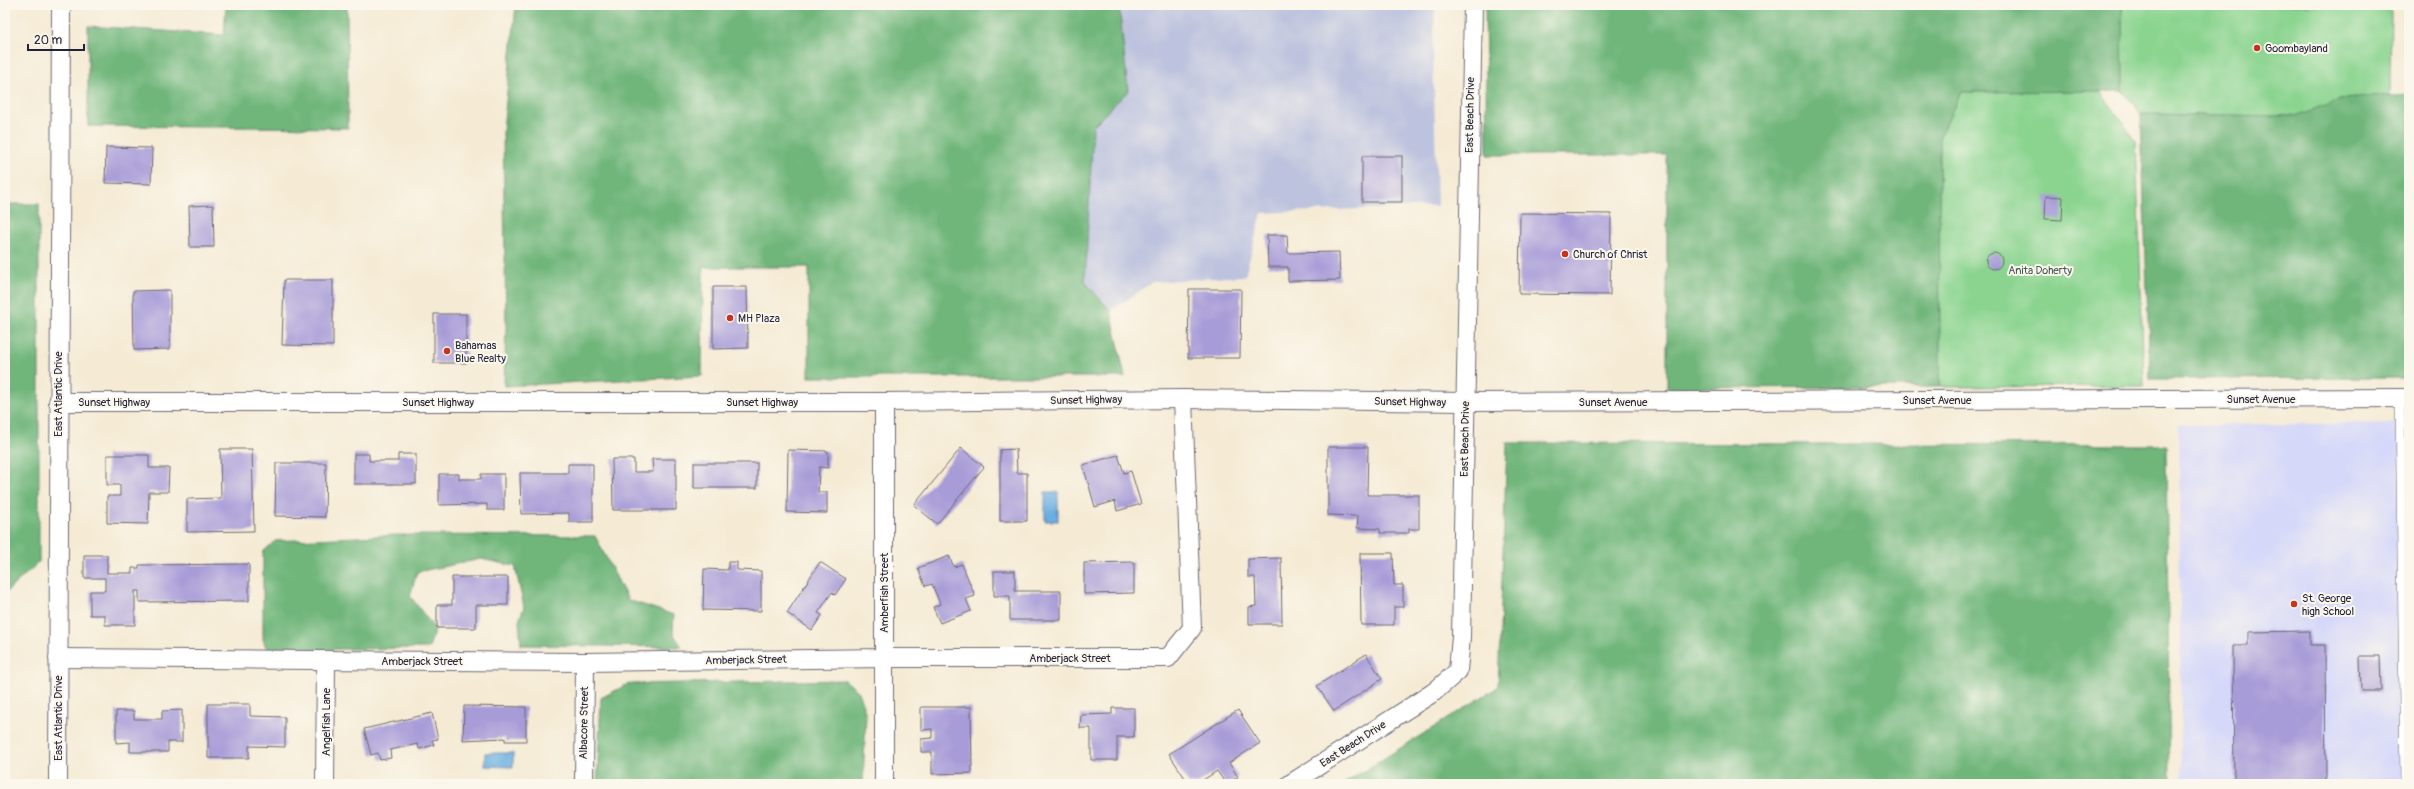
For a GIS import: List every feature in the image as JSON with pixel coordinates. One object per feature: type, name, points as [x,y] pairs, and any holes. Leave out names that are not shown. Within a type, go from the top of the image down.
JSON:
[{"type":"street","name":"East Atlantic Drive","points":[[58,784],[60,5]]},
{"type":"street","name":"East Beach Drive","points":[[1290,784],[1434,692],[1458,671],[1461,637],[1473,5]]},
{"type":"street","name":"Sunset Avenue","points":[[1466,402],[2404,398]]},
{"type":"street","name":"Sunset Highway","points":[[58,402],[884,402],[1183,399],[1466,402]]},
{"type":"street","name":"Amberjack Street","points":[[58,658],[585,662],[884,658],[1168,658],[1192,628],[1183,399]]},
{"type":"street","name":"Amberfish Street","points":[[884,402],[884,784]]},
{"type":"street","name":"Angelfish Lane","points":[[325,784],[326,660]]},
{"type":"street","name":"Albacore Street","points":[[584,784],[585,662]]},
{"type":"lane","points":[[2404,398],[2405,784]]},
{"type":"shaded area","points":[[1119,5],[1435,5],[1433,53],[1437,206],[1262,213],[1245,276],[1152,282],[1111,311],[1085,282],[1093,125],[1128,91]]},
{"type":"shaded area","name":"St. George high School","points":[[2409,423],[2409,784],[2181,784],[2179,425]]},
{"type":"green space","points":[[226,5],[347,5],[348,128],[88,126],[88,26],[224,35]]},
{"type":"green space","points":[[516,5],[1119,5],[1128,91],[1093,126],[1085,282],[1111,311],[1125,377],[809,377],[809,267],[703,267],[702,376],[504,386],[506,327],[503,130]]},
{"type":"green space","points":[[1485,5],[2122,5],[2123,91],[1961,92],[1939,138],[1940,387],[1667,388],[1667,155],[1487,155]]},
{"type":"green space","name":"Goombayland","points":[[2122,5],[2391,5],[2390,94],[2294,116],[2141,114],[2123,91]]},
{"type":"green space","name":"Anita Doherty","points":[[2100,91],[2136,141],[2144,386],[1940,387],[1939,138],[1961,92]]},
{"type":"green space","points":[[2409,94],[2409,378],[2150,379],[2141,114],[2294,116],[2343,99]]},
{"type":"green space","points":[[5,204],[39,204],[39,562],[5,593]]},
{"type":"green space","points":[[1507,443],[2166,445],[2170,784],[1343,784],[1498,687]]},
{"type":"green space","points":[[397,535],[595,536],[628,600],[674,615],[673,633],[682,647],[521,645],[519,621],[524,607],[515,566],[481,559],[417,572],[410,596],[435,629],[429,648],[267,650],[263,639],[263,552],[275,541]]},
{"type":"green space","points":[[845,680],[859,692],[866,715],[863,784],[597,784],[601,698],[628,684]]},
{"type":"water","points":[[1045,492],[1058,492],[1058,521],[1045,521]]},
{"type":"water","points":[[485,753],[513,753],[513,767],[485,766]]},
{"type":"building","points":[[106,147],[152,148],[151,184],[105,183]]},
{"type":"building","points":[[1362,156],[1402,156],[1402,202],[1362,202]]},
{"type":"building","points":[[2046,196],[2063,197],[2062,220],[2045,219]]},
{"type":"building","points":[[213,205],[214,247],[190,247],[189,206]]},
{"type":"building","name":"Church of Christ","points":[[1520,213],[1611,214],[1610,295],[1519,294]]},
{"type":"building","points":[[1267,235],[1287,235],[1288,253],[1339,252],[1340,280],[1288,281],[1288,267],[1268,267]]},
{"type":"building","points":[[1994,253],[2001,258],[2002,261],[1997,268],[1994,269],[1987,264],[1986,261],[1991,254]]},
{"type":"building","points":[[284,280],[333,280],[333,346],[282,345]]},
{"type":"building","name":"MH Plaza","points":[[713,287],[747,287],[748,348],[713,349]]},
{"type":"building","points":[[1189,289],[1241,289],[1240,358],[1188,358]]},
{"type":"building","points":[[170,290],[170,349],[134,350],[133,291]]},
{"type":"building","points":[[434,314],[466,314],[466,363],[434,363]]},
{"type":"building","points":[[1328,447],[1368,447],[1367,495],[1419,495],[1419,529],[1409,529],[1409,533],[1380,533],[1380,529],[1357,528],[1358,516],[1328,515]]},
{"type":"building","points":[[961,448],[984,467],[937,524],[914,505]]},
{"type":"building","points":[[220,449],[252,449],[254,531],[187,532],[187,499],[221,498]]},
{"type":"building","points":[[1016,449],[1017,473],[1027,473],[1027,521],[1000,521],[1000,450]]},
{"type":"building","points":[[788,450],[828,451],[828,468],[819,467],[818,492],[827,492],[827,513],[787,512]]},
{"type":"building","points":[[354,454],[369,454],[369,461],[398,461],[398,454],[416,454],[416,484],[354,484]]},
{"type":"building","points":[[107,455],[149,455],[149,468],[169,468],[168,492],[149,492],[148,524],[107,523],[107,496],[120,496],[120,485],[107,485]]},
{"type":"building","points":[[1118,455],[1124,473],[1131,471],[1141,504],[1117,511],[1115,501],[1095,507],[1083,465]]},
{"type":"building","points":[[612,459],[634,459],[634,472],[653,472],[652,459],[676,459],[676,510],[613,510]]},
{"type":"building","points":[[276,463],[326,463],[325,517],[275,516]]},
{"type":"building","points":[[694,463],[757,463],[757,488],[694,488]]},
{"type":"building","points":[[568,464],[593,464],[593,522],[569,522],[569,513],[521,514],[520,473],[568,473]]},
{"type":"building","points":[[439,474],[459,474],[459,479],[481,479],[481,474],[504,474],[504,510],[487,510],[487,504],[439,505]]},
{"type":"building","points":[[1360,553],[1393,553],[1394,585],[1403,585],[1403,607],[1394,607],[1394,625],[1361,625]]},
{"type":"building","points":[[84,555],[107,555],[107,573],[132,573],[132,568],[139,568],[139,565],[249,564],[249,601],[139,602],[139,591],[135,591],[135,625],[105,625],[105,615],[90,615],[90,591],[105,591],[105,578],[84,578]]},
{"type":"building","points":[[949,556],[954,567],[962,564],[975,596],[966,599],[971,611],[940,623],[933,607],[940,604],[932,584],[925,586],[918,568]]},
{"type":"building","points":[[1281,558],[1282,624],[1249,624],[1249,607],[1256,606],[1255,577],[1248,577],[1248,559]]},
{"type":"building","points":[[728,562],[737,562],[737,570],[761,571],[761,611],[703,610],[704,569],[728,570]]},
{"type":"building","points":[[820,562],[846,579],[835,595],[832,592],[818,613],[822,615],[812,630],[787,613]]},
{"type":"building","points":[[1134,562],[1134,593],[1084,594],[1084,563]]},
{"type":"building","points":[[994,571],[1015,571],[1015,591],[1061,591],[1061,620],[1010,620],[1010,596],[994,596]]},
{"type":"building","points":[[452,577],[508,577],[508,605],[476,605],[476,628],[437,628],[437,605],[452,605]]},
{"type":"building","points":[[2310,631],[2310,645],[2325,645],[2326,784],[2234,784],[2233,645],[2248,645],[2248,632]]},
{"type":"building","points":[[1366,654],[1382,679],[1334,711],[1317,686]]},
{"type":"building","points":[[2360,656],[2380,656],[2381,691],[2361,691]]},
{"type":"building","points":[[208,704],[250,704],[250,716],[285,717],[285,747],[249,746],[249,758],[208,758]]},
{"type":"building","points":[[464,706],[526,707],[526,741],[505,741],[505,738],[463,740]]},
{"type":"building","points":[[921,707],[971,707],[972,773],[932,774],[932,752],[921,752],[921,739],[932,738],[932,729],[921,730]]},
{"type":"building","points":[[1112,708],[1134,708],[1134,737],[1117,737],[1117,760],[1091,760],[1091,728],[1080,728],[1081,715],[1112,714]]},
{"type":"building","points":[[182,710],[182,742],[168,742],[168,752],[130,752],[130,742],[116,743],[116,711],[134,711],[134,719],[162,719],[162,711]]},
{"type":"building","points":[[1238,710],[1260,743],[1229,763],[1238,777],[1226,784],[1217,771],[1197,784],[1189,784],[1169,754]]},
{"type":"building","points":[[432,713],[438,739],[432,740],[434,745],[419,749],[418,744],[390,750],[391,758],[380,760],[378,753],[371,755],[364,729]]},
{"type":"place","name":"Goombayland","points":[[2257,48]]},
{"type":"place","name":"Church of Christ","points":[[1565,254]]},
{"type":"place","name":"MH Plaza","points":[[730,318]]},
{"type":"place","name":"Bahamas Blue Realty","points":[[447,351]]},
{"type":"place","name":"St. George high School","points":[[2294,604]]}]
